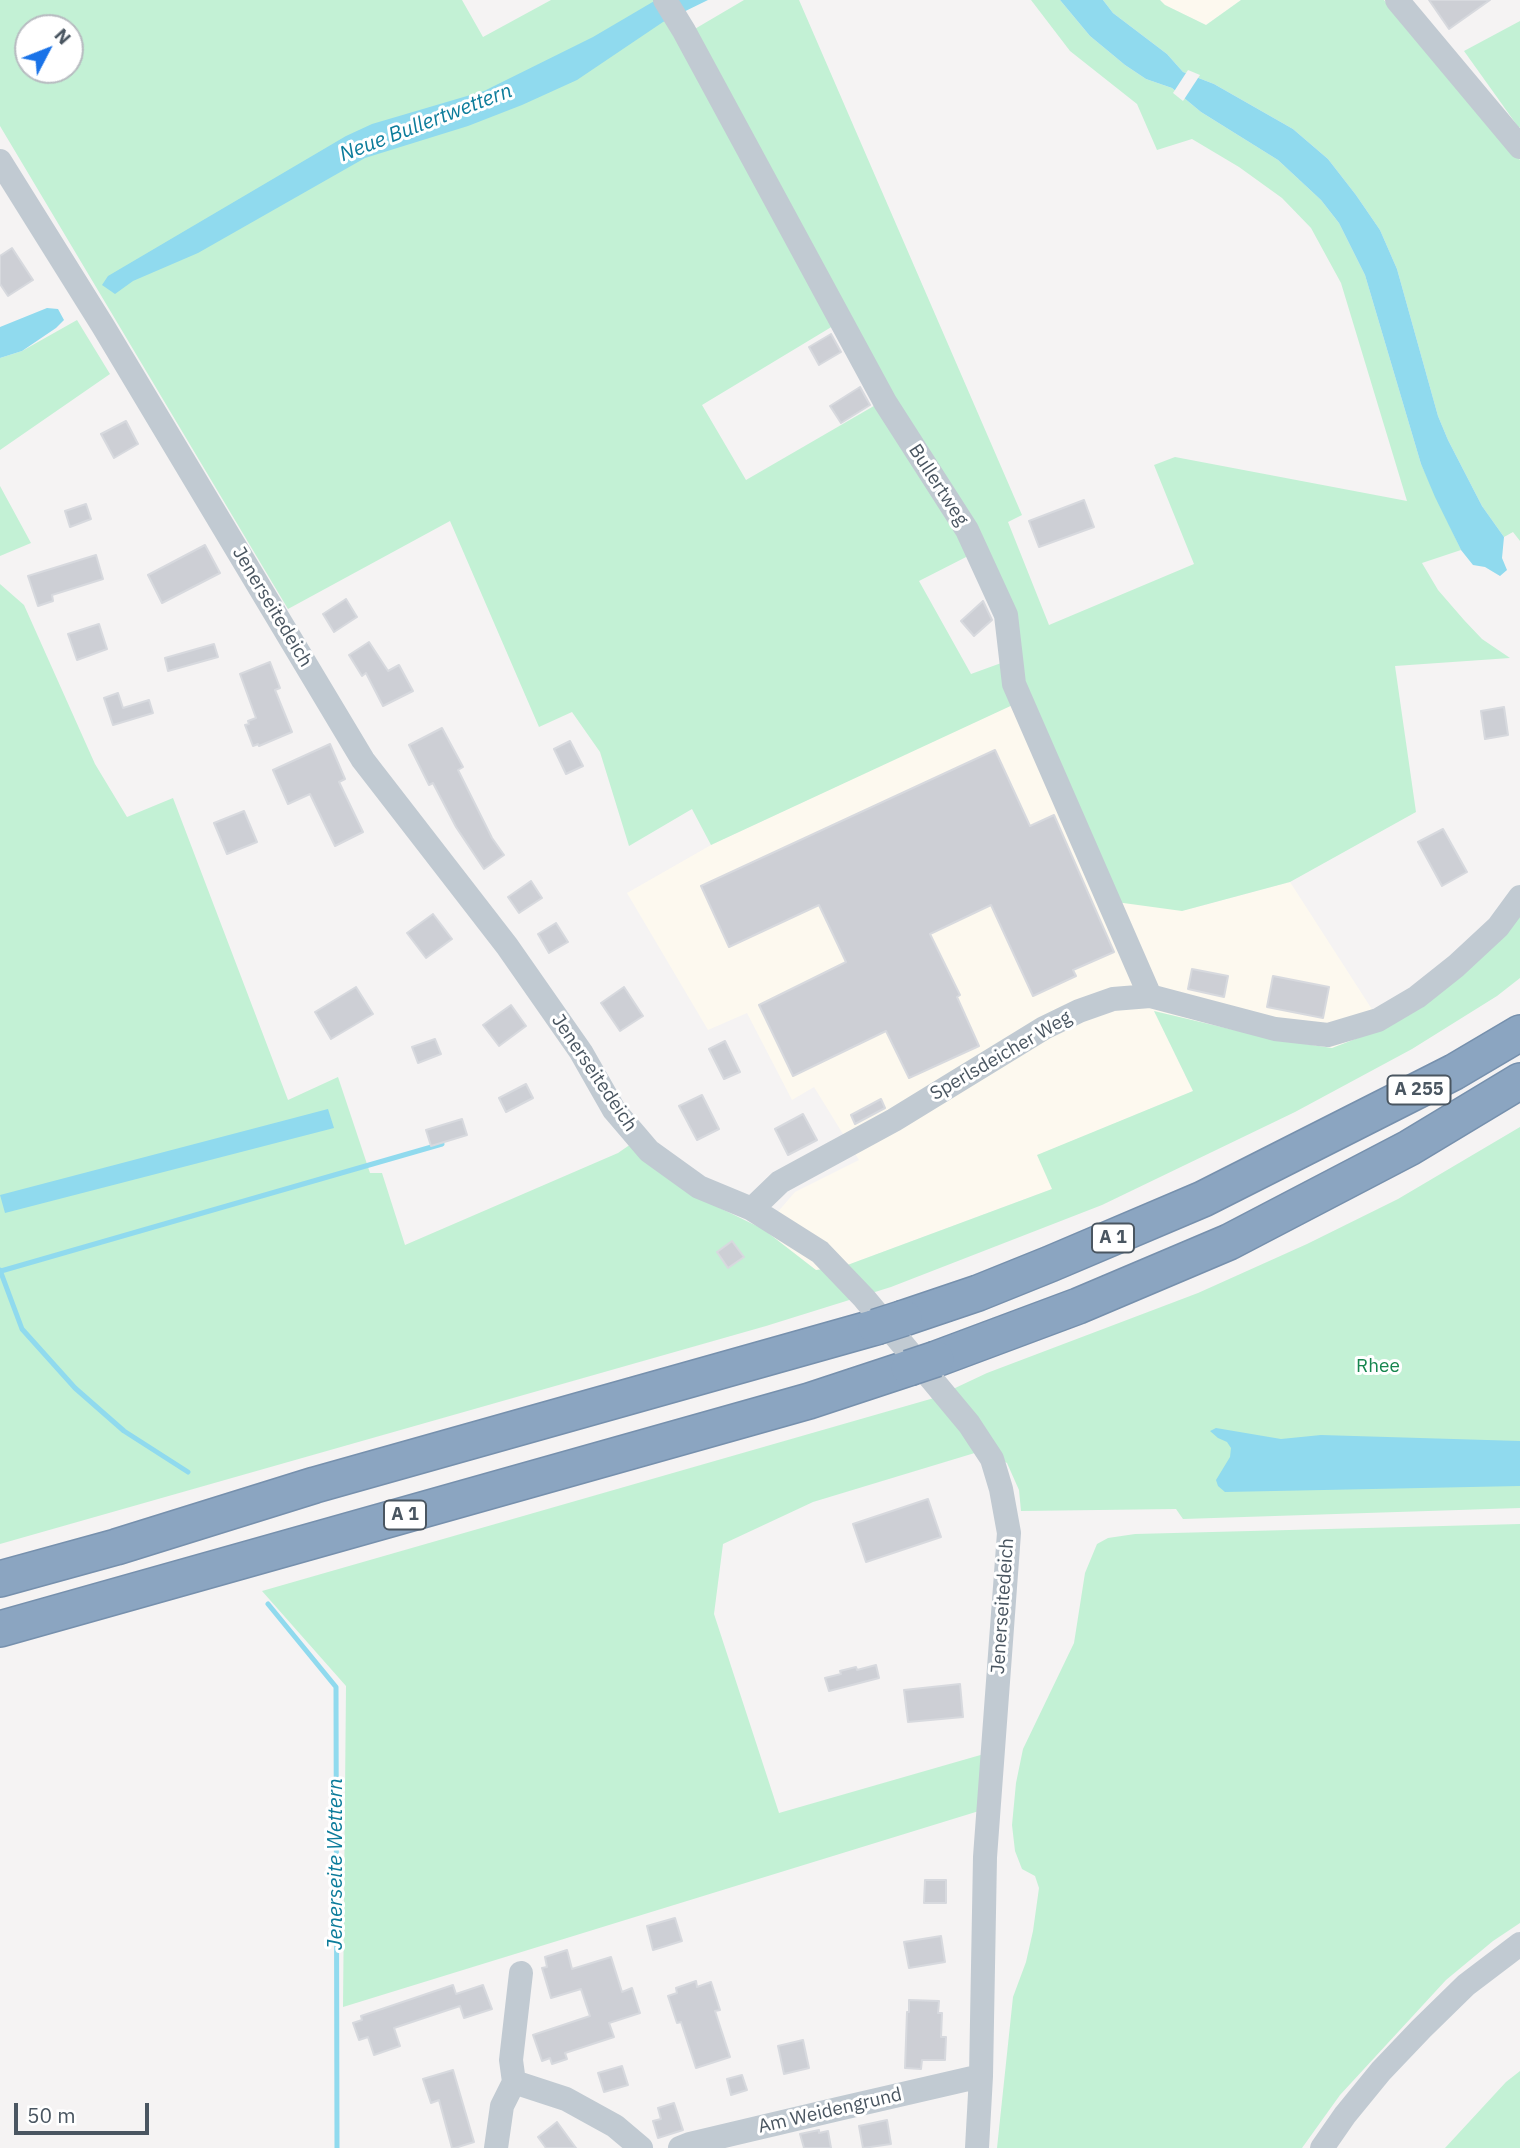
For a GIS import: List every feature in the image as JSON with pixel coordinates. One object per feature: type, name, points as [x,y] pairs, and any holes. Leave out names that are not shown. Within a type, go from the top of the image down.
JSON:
[{"type":"highway","name":"A 1","points":[[0,1579],[116,1547],[328,1481],[890,1322],[978,1293],[1203,1199],[1316,1142],[1447,1058],[1520,1006]]},
{"type":"highway","name":"A 255","points":[[1316,1142],[1454,1072],[1520,1033]]},
{"type":"highway","name":"A 1","points":[[0,1629],[796,1405],[922,1363],[1078,1306],[1229,1242],[1409,1148],[1520,1081]]},
{"type":"street","name":"Bullertweg","points":[[665,0],[885,402],[967,530],[1006,615],[1014,684],[1150,996]]},
{"type":"street","points":[[1397,0],[1520,147]]},
{"type":"street","name":"Jenerseitedeich","points":[[0,161],[103,326],[363,760],[508,946],[582,1052],[614,1110],[649,1152],[699,1186],[752,1209],[820,1252],[864,1298],[969,1424],[992,1460],[1001,1489],[1009,1533],[985,1857],[977,2148]]},
{"type":"street","name":"Sperlsdeicher Weg","points":[[752,1209],[780,1182],[894,1119],[1044,1028],[1079,1011],[1113,999],[1150,996],[1275,1029],[1328,1035],[1378,1020],[1417,997],[1456,966],[1498,927],[1520,897]]},
{"type":"street","points":[[1322,2148],[1381,2071],[1421,2029],[1466,1985],[1520,1944]]},
{"type":"street","points":[[496,2148],[502,2106],[514,2082],[511,2060],[521,1973]]},
{"type":"street","name":"Am Weidengrund","points":[[680,2148],[981,2076]]},
{"type":"street","points":[[514,2082],[566,2099],[615,2126],[640,2148]]},
{"type":"shaded area","points":[[1160,0],[1241,0],[1206,25]]},
{"type":"shaded area","points":[[1028,697],[1182,911],[1290,882],[1384,1028],[1332,1048],[1272,1039],[1154,1011],[1193,1091],[1038,1155],[1052,1189],[842,1267],[816,1270],[763,1229],[795,1192],[859,1160],[814,1087],[792,1100],[747,1013],[708,1030],[627,893],[711,845]]},
{"type":"green space","points":[[0,0],[462,0],[483,37],[551,0],[653,0],[838,323],[702,405],[746,480],[879,403],[972,554],[919,581],[971,674],[1004,662],[1017,703],[711,845],[692,809],[629,846],[600,752],[572,712],[539,727],[450,521],[288,609],[0,126]]},
{"type":"green space","points":[[744,0],[799,0],[1022,515],[1008,522],[1049,625],[1194,564],[1154,465],[1175,457],[1407,501],[1341,283],[1311,228],[1282,198],[1239,167],[1192,139],[1157,150],[1137,104],[1070,51],[1031,0],[1060,0],[1090,36],[1125,65],[1146,79],[1172,88],[1201,112],[1278,160],[1321,200],[1339,223],[1365,275],[1421,464],[1461,550],[1422,563],[1438,590],[1464,620],[1482,639],[1510,658],[1395,666],[1416,812],[1290,882],[1182,911],[1116,902],[1021,682],[1010,615],[889,401],[693,30]]},
{"type":"green space","points":[[1103,0],[1160,0],[1206,25],[1241,0],[1384,0],[1520,160],[1520,541],[1513,532],[1504,537],[1482,506],[1448,440],[1438,416],[1397,269],[1380,230],[1356,195],[1328,159],[1293,129],[1214,84],[1183,72],[1167,54],[1113,13]]},
{"type":"green space","points":[[1520,21],[1520,127],[1519,128],[1464,51]]},
{"type":"green space","points":[[77,320],[110,374],[0,450],[0,358],[22,351]]},
{"type":"green space","points":[[0,486],[31,543],[0,556]]},
{"type":"green space","points":[[0,584],[24,605],[95,764],[127,817],[173,798],[288,1100],[338,1077],[370,1173],[382,1173],[405,1245],[618,1153],[631,1144],[689,1193],[763,1229],[816,1270],[842,1267],[1052,1189],[1037,1155],[1193,1091],[1154,1011],[1272,1039],[1332,1048],[1384,1028],[1520,912],[1520,978],[1497,996],[1412,1049],[1295,1112],[1102,1205],[891,1287],[766,1326],[0,1544]]},
{"type":"green space","name":"Rhee","points":[[1520,1127],[1520,1508],[1183,1519],[1176,1509],[1021,1511],[1019,1490],[1007,1463],[953,1389],[987,1373],[1198,1293],[1307,1244],[1398,1199]]},
{"type":"green space","points":[[934,1398],[978,1452],[813,1502],[723,1544],[714,1614],[779,1813],[984,1754],[979,1811],[343,2007],[346,1686],[262,1591]]},
{"type":"green space","points":[[1520,1524],[1520,1923],[1493,1941],[1446,1980],[1340,2095],[1302,2148],[997,2148],[1013,1997],[1026,1962],[1039,1888],[1035,1876],[1022,1869],[1015,1851],[1012,1825],[1016,1783],[1023,1749],[1074,1643],[1085,1573],[1097,1544],[1108,1538],[1135,1534]]},
{"type":"green space","points":[[1520,2071],[1520,2148],[1445,2148],[1506,2082]]},
{"type":"water","name":"Neue Bullertwettern","points":[[656,0],[708,0],[663,22],[577,80],[468,126],[365,158],[198,253],[133,281],[115,294],[102,285],[108,276],[346,136],[372,124],[484,91],[593,37]]},
{"type":"water","points":[[1060,0],[1103,0],[1113,13],[1167,54],[1183,72],[1214,84],[1293,129],[1328,159],[1356,195],[1380,230],[1397,269],[1438,416],[1448,440],[1482,506],[1504,537],[1502,558],[1507,570],[1500,576],[1485,567],[1473,565],[1461,550],[1435,497],[1421,464],[1365,275],[1339,223],[1321,200],[1278,160],[1201,112],[1172,88],[1146,79],[1125,65],[1090,36]]},
{"type":"water","points":[[47,308],[58,309],[64,320],[22,351],[0,358],[0,327]]},
{"type":"water","points":[[328,1109],[334,1128],[5,1213],[0,1195]]},
{"type":"water","points":[[1216,1428],[1281,1439],[1321,1435],[1520,1441],[1520,1486],[1225,1492],[1216,1480],[1230,1457],[1231,1448],[1227,1442],[1210,1431]]},
{"type":"pier","points":[[1188,70],[1200,75],[1183,101],[1173,93]]},
{"type":"building","points":[[1429,0],[1490,0],[1449,29]]},
{"type":"building","points":[[12,248],[33,280],[8,296],[0,284],[0,256]]},
{"type":"building","points":[[831,334],[841,352],[819,365],[809,347]]},
{"type":"building","points":[[860,387],[870,405],[841,423],[830,406]]},
{"type":"building","points":[[126,421],[138,444],[114,458],[101,434]]},
{"type":"building","points":[[1084,500],[1094,527],[1039,547],[1029,521]]},
{"type":"building","points":[[86,504],[91,519],[70,527],[65,511]]},
{"type":"building","points":[[205,545],[220,573],[162,603],[148,575]]},
{"type":"building","points":[[96,555],[103,579],[52,595],[53,601],[38,606],[28,576]]},
{"type":"building","points":[[346,599],[357,617],[334,632],[323,614]]},
{"type":"building","points":[[983,601],[992,620],[974,636],[961,621]]},
{"type":"building","points":[[99,624],[107,649],[77,660],[68,634]]},
{"type":"building","points":[[369,642],[388,671],[399,665],[413,691],[383,706],[366,673],[362,676],[349,655]]},
{"type":"building","points":[[214,644],[218,657],[168,671],[165,658]]},
{"type":"building","points":[[270,662],[280,688],[275,690],[292,732],[253,746],[245,725],[256,718],[240,674]]},
{"type":"building","points":[[118,693],[123,708],[149,700],[153,713],[113,725],[104,698]]},
{"type":"building","points":[[1504,707],[1508,735],[1485,739],[1481,711]]},
{"type":"building","points":[[442,728],[463,767],[458,770],[492,838],[504,855],[484,869],[456,827],[433,783],[429,785],[409,745]]},
{"type":"building","points":[[570,741],[583,766],[566,774],[554,749]]},
{"type":"building","points":[[330,744],[345,779],[339,782],[363,832],[335,846],[310,794],[288,804],[273,770]]},
{"type":"building","points":[[995,750],[1030,826],[1054,815],[1114,952],[1073,970],[1076,976],[1033,996],[991,905],[930,934],[960,995],[957,997],[979,1046],[909,1078],[886,1031],[793,1076],[759,1005],[846,962],[819,905],[729,947],[701,886]]},
{"type":"building","points":[[244,811],[257,842],[227,854],[214,823]]},
{"type":"building","points":[[1443,829],[1467,872],[1442,886],[1418,842]]},
{"type":"building","points":[[531,881],[542,898],[519,913],[508,897]]},
{"type":"building","points":[[433,914],[452,939],[426,958],[407,933]]},
{"type":"building","points":[[556,923],[568,942],[549,953],[538,934]]},
{"type":"building","points":[[1192,969],[1228,976],[1224,997],[1188,989]]},
{"type":"building","points":[[1273,976],[1329,987],[1323,1018],[1267,1007]]},
{"type":"building","points":[[356,987],[373,1014],[331,1039],[315,1012]]},
{"type":"building","points":[[624,987],[643,1016],[620,1031],[601,1003]]},
{"type":"building","points":[[511,1005],[526,1026],[499,1046],[483,1025]]},
{"type":"building","points":[[435,1039],[441,1054],[418,1063],[412,1047]]},
{"type":"building","points":[[725,1041],[740,1072],[724,1079],[709,1049]]},
{"type":"building","points":[[526,1084],[533,1098],[506,1112],[499,1098]]},
{"type":"building","points":[[702,1095],[719,1129],[697,1140],[679,1106]]},
{"type":"building","points":[[881,1099],[885,1108],[855,1124],[851,1115]]},
{"type":"building","points":[[803,1114],[817,1140],[788,1155],[775,1129]]},
{"type":"building","points":[[462,1119],[467,1135],[431,1146],[426,1130]]},
{"type":"building","points":[[732,1241],[744,1257],[728,1268],[717,1252]]},
{"type":"building","points":[[928,1499],[941,1537],[866,1562],[853,1524]]},
{"type":"building","points":[[876,1665],[879,1678],[829,1691],[825,1678],[841,1674],[840,1671]]},
{"type":"building","points":[[960,1684],[963,1717],[908,1722],[904,1690]]},
{"type":"building","points":[[925,1880],[946,1880],[946,1903],[924,1903]]},
{"type":"building","points":[[675,1918],[682,1941],[653,1950],[647,1926]]},
{"type":"building","points":[[941,1936],[945,1962],[909,1968],[904,1942]]},
{"type":"building","points":[[567,1950],[572,1969],[611,1957],[622,1992],[632,1988],[640,2013],[609,2023],[614,2037],[565,2053],[567,2059],[552,2064],[550,2058],[542,2061],[533,2035],[590,2016],[581,1989],[551,1998],[542,1968],[547,1967],[545,1957]]},
{"type":"building","points":[[696,1981],[697,1987],[711,1982],[720,2010],[715,2011],[730,2057],[696,2068],[681,2022],[677,2023],[668,1996],[677,1993],[676,1988]]},
{"type":"building","points":[[453,1985],[456,1994],[483,1985],[492,2009],[464,2018],[460,2006],[394,2028],[400,2046],[374,2055],[368,2037],[359,2040],[353,2023],[362,2020],[361,2016]]},
{"type":"building","points":[[909,2000],[939,2001],[938,2013],[942,2013],[941,2037],[946,2037],[945,2060],[922,2060],[921,2069],[905,2068]]},
{"type":"building","points":[[803,2040],[809,2068],[784,2074],[778,2046]]},
{"type":"building","points":[[622,2066],[628,2085],[604,2092],[598,2073]]},
{"type":"building","points":[[453,2070],[474,2142],[455,2148],[452,2148],[439,2100],[431,2103],[423,2079]]},
{"type":"building","points":[[742,2075],[747,2090],[731,2095],[727,2079]]},
{"type":"building","points":[[674,2103],[683,2130],[658,2138],[653,2121],[661,2119],[658,2108]]},
{"type":"building","points":[[887,2120],[891,2144],[863,2148],[859,2126]]},
{"type":"building","points":[[557,2122],[576,2148],[546,2148],[538,2137]]},
{"type":"building","points":[[819,2130],[819,2133],[828,2131],[831,2148],[804,2148],[800,2134]]},
{"type":"waterway","points":[[1,1271],[442,1144]]},
{"type":"waterway","name":"Jenerseite Wettern","points":[[0,1270],[22,1329],[75,1388],[124,1431],[188,1472]]},
{"type":"waterway","name":"Jenerseite Wettern","points":[[268,1604],[336,1687],[337,2148]]}]
